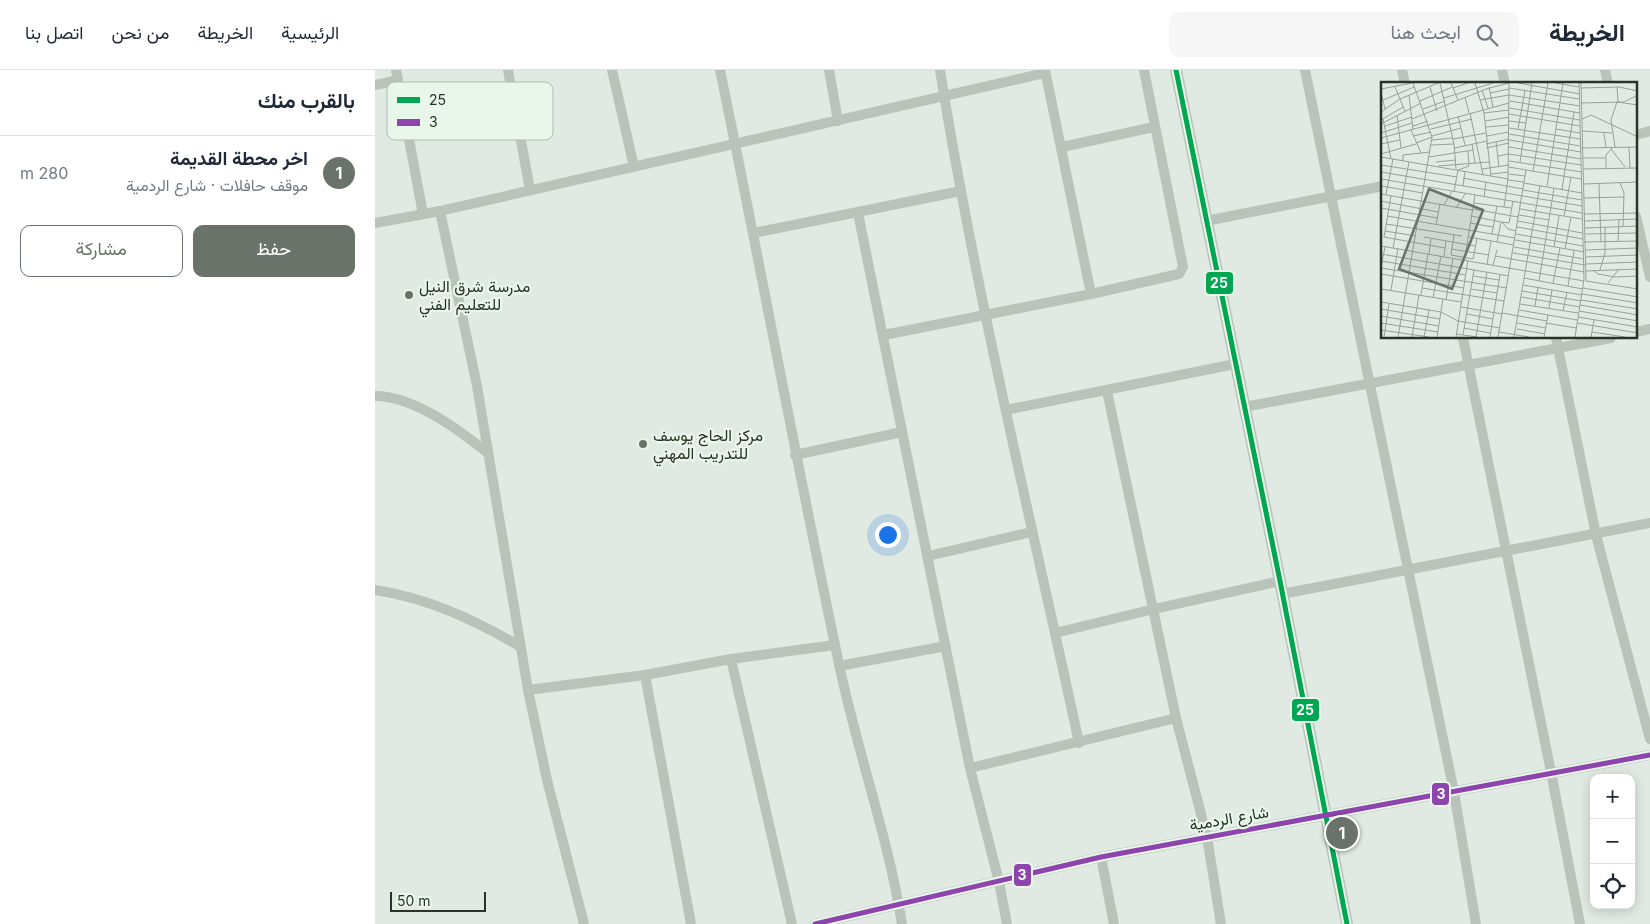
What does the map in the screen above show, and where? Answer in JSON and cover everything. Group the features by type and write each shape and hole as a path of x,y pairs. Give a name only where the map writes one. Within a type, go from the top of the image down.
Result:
{"street":[{"path":"612,70 633,167"},
{"path":"720,70 754,233 795,455 839,666 899,904 902,924"},
{"path":"829,70 838,121"},
{"path":"940,70 961,192 1006,410 1079,743"},
{"path":"884,335 987,316 1179,274 1183,267 1143,70"},
{"path":"1176,70 1347,924"},
{"path":"1305,70 1333,196 1407,569 1454,792 1476,924"},
{"path":"375,223 440,211 944,97 1045,72 1091,294"},
{"path":"375,85 397,75"},
{"path":"1062,147 1154,127"},
{"path":"1637,135 1650,132"},
{"path":"409,140 423,214"},
{"path":"521,140 530,190"},
{"path":"1206,221 1381,186"},
{"path":"754,233 961,192"},
{"path":"440,211 477,386 528,690 547,780 584,924"},
{"path":"858,213 970,768 999,882 1007,924"},
{"path":"1637,220 1650,277"},
{"path":"1637,332 1650,329"},
{"path":"1463,339 1580,924"},
{"path":"1556,339 1596,535 1650,740"},
{"path":"1243,407 1606,339"},
{"path":"1006,410 1235,364"},
{"path":"1107,391 1176,718 1207,837 1221,924"},
{"path":"375,396 409,405 441,418 488,453"},
{"path":"795,455 902,432"},
{"path":"1055,633 1154,609 1407,569 1596,535 1650,523"},
{"path":"928,556 1032,532"},
{"path":"375,590 409,597 462,615 521,647"},
{"path":"528,690 645,676 731,659 835,645"},
{"path":"839,666 946,646"},
{"path":"731,659 792,924"},
{"path":"645,676 691,924"},
{"path":"970,768 1176,718"},
{"name":"شارع الردمية","path":"815,924 1101,857 1325,817 1551,772 1650,755"},
{"path":"1101,857 1114,924"}],"transit line":[{"name":"25","path":"1176,70 1280,581 1347,924"},
{"name":"3","path":"815,924 1101,857 1650,755"}],"place":[{"name":"مدرسة شرق النيل للتعليم الفني","path":"409,295"},
{"name":"مركز الحاج يوسف للتدريب المهني","path":"643,444"},
{"name":"اخر محطة القديمة","path":"1342,833"}]}
